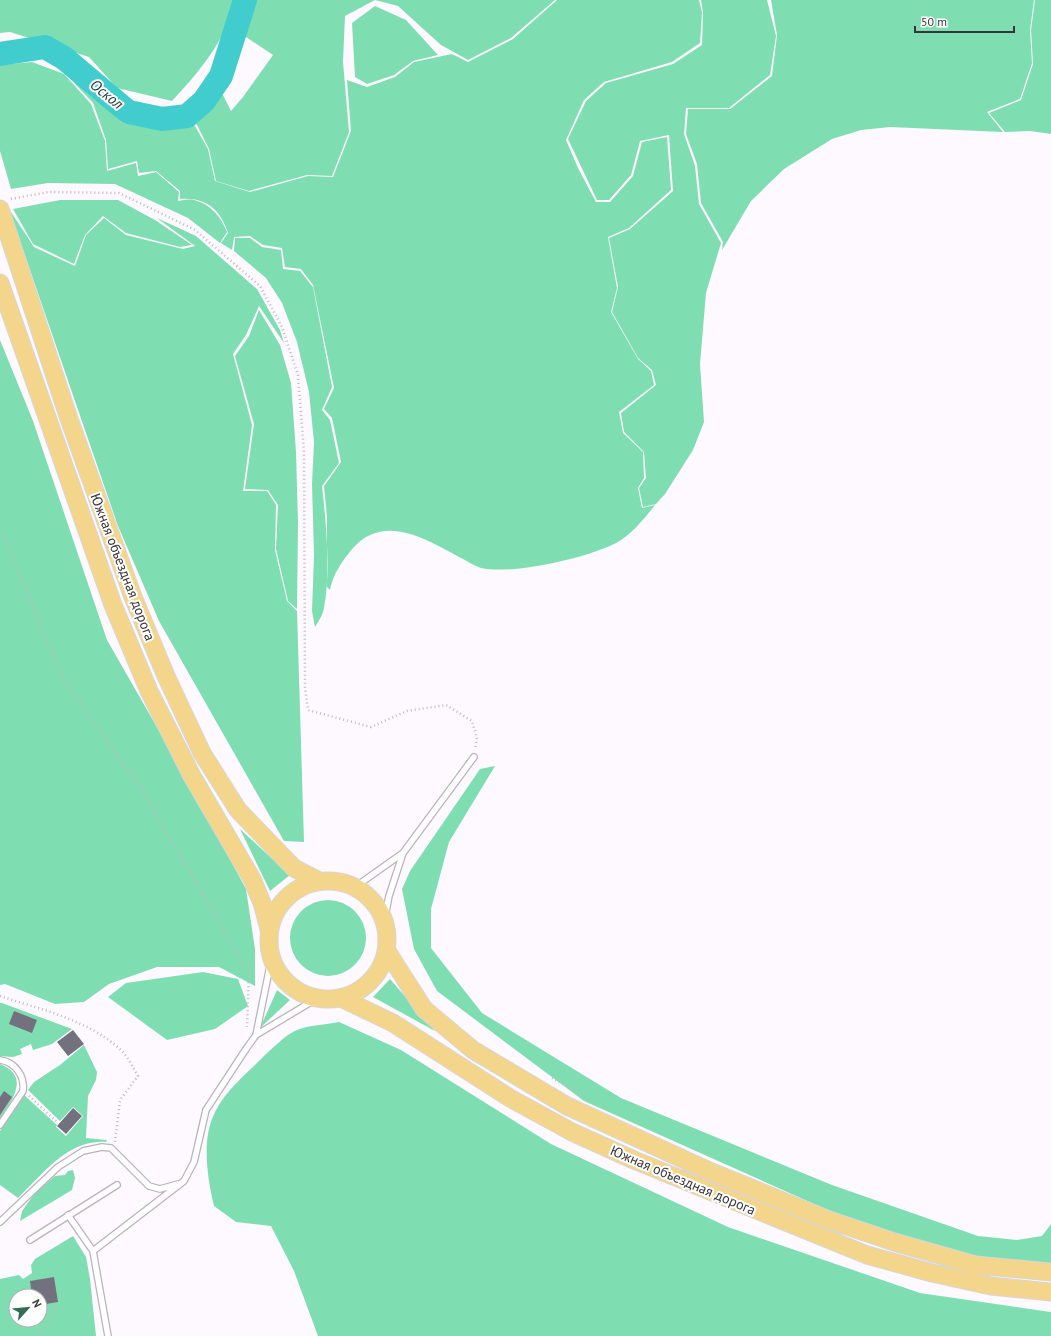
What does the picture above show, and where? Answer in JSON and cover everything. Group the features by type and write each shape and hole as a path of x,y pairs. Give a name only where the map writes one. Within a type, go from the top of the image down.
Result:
{"main road":[{"name":"Южная объездная дорога","path":"4,204 8,234 68,416 133,597 166,676 202,753 238,810 294,868 319,881"},
{"name":"Южная объездная дорога","path":"0,283 113,604 149,691 192,776 252,879 262,903 269,929"},
{"path":"18,336 40,330"},
{"path":"319,881 337,882 355,887 368,896 378,908 384,922 387,936 387,951 381,967 372,981 358,992 343,999 316,999 302,994 289,986 279,975 271,961 269,929 275,912 286,897 301,887 319,881"},
{"name":"Южная объездная дорога","path":"387,951 424,1009 473,1050 567,1106 707,1170 836,1222 894,1242 975,1265 1051,1272"},
{"name":"Южная объездная дорога","path":"343,999 393,1024 510,1098 572,1132 649,1166 867,1255 932,1274 991,1286 1051,1292"}],"lane":[{"path":"384,922 389,896 404,853 474,757"},
{"path":"355,887 404,853"},
{"path":"256,1035 271,961"},
{"path":"93,1251 184,1181 194,1162 206,1110 256,1035 316,999"},
{"path":"0,1060 12,1064 20,1073 23,1080 23,1091 0,1125"},
{"path":"1,1219 58,1166 83,1151 102,1147 115,1150 149,1186 160,1189 184,1181"},
{"path":"30,1240 117,1185"},
{"path":"68,1215 93,1251 108,1336"}],"path":[{"path":"4,204 50,192 119,193 195,230 260,286 282,327 298,375 304,452 305,688 308,710 371,727 407,711 446,705 472,721 477,738 474,757"},
{"path":"0,534 6,541 62,677 140,787 250,973 246,1049"},
{"path":"0,996 87,1026 102,1035 124,1054 138,1076 120,1100 115,1150"},
{"path":"546,1075 595,1102"},
{"path":"23,1091 57,1122"},
{"path":"38,1336 55,1316 54,1305"}],"green space":[{"path":"0,0 235,0 225,29 210,55 192,79 172,101 117,88 89,57 10,32 0,33"},
{"path":"246,0 375,0 345,16 343,62 349,132 332,176 307,175 249,191 216,181 209,149 190,111 201,107 218,85 231,111 273,55 234,29"},
{"path":"375,0 555,0 511,38 468,60 441,45 398,6"},
{"path":"557,0 699,0 702,13 700,43 672,62 604,82 584,100 566,140 578,168 596,202 610,202 633,176 642,142 667,137 671,190 629,228 608,237 617,288 611,312 638,359 651,371 654,385 619,412 623,433 643,452 644,478 638,488 642,508 655,505 642,521 622,540 603,549 550,564 512,569 495,570 481,568 419,537 391,531 378,532 365,538 353,548 338,568 330,590 327,587 327,517 324,486 341,462 332,418 324,409 334,388 313,285 301,269 285,267 282,248 263,245 250,236 234,237 232,250 221,243 228,233 221,217 216,211 211,206 197,200 180,199 180,191 156,171 139,173 137,161 108,169 106,140 93,103 66,74 104,105 124,117 143,123 154,124 174,124 191,119 208,149 215,181 250,192 308,176 333,177 351,131 347,80 367,87 395,77 414,62 452,54 468,62 513,39"},
{"path":"701,0 767,0 776,36 770,75 729,108 686,108 684,134 695,166 699,204 721,243 706,293 700,364 704,422 693,450 665,494 656,504 643,507 639,488 646,478 644,452 624,432 621,413 656,385 652,370 638,358 612,312 618,287 609,238 630,229 673,191 669,135 640,141 631,175 609,200 597,200 568,139 586,101 606,83 673,64 702,45 703,13"},
{"path":"771,0 1034,0 1030,30 1032,63 1020,99 987,112 1003,132 890,127 861,130 832,139 784,169 751,201 722,250 723,242 701,203 697,164 686,134 688,109 730,109 772,76 777,35"},
{"path":"1035,0 1051,0 1051,134 1030,131 1005,132 989,113 1021,100 1033,64 1031,30"},
{"path":"375,6 406,20 438,55 413,61 394,75 367,84 355,77 352,23"},
{"path":"32,62 64,74 91,104 105,141 107,171 136,163 138,176 156,172 179,192 178,201 194,200 200,202 215,212 222,221 227,232 220,243 188,218 115,184 48,183 11,189 0,151 0,65"},
{"path":"60,200 118,200 155,220 192,245 180,247 126,233 103,216 85,235 74,264 33,244 13,209"},
{"path":"9,209 34,247 75,266 86,235 104,218 126,235 183,249 195,246 157,218 196,236 257,289 280,330 284,343 259,306 246,335 233,354 252,425 243,491 267,491 276,505 275,550 287,601 297,611 304,842 284,841 159,621 118,526"},
{"path":"235,238 250,238 262,247 281,250 283,269 300,271 313,287 332,387 322,410 330,420 339,463 322,486 326,531 327,579 323,611 315,627 312,611 314,555 312,484 314,442 309,392 297,342 282,303 266,278 234,251"},
{"path":"259,310 280,345 291,383 296,452 298,522 297,609 288,601 276,549 278,505 268,490 245,489 254,424 235,356 249,336"},
{"path":"0,340 33,421 107,640 181,769 246,889 255,949 255,986 219,967 157,967 109,984 84,1002 55,1004 5,984 0,985"},
{"path":"495,766 449,842 431,909 431,948 482,1013 621,1098 832,1185 978,1236 1017,1240 1042,1236 1051,1224 1051,1266 1006,1264 861,1225 584,1101 437,991 414,949 402,889 410,871 480,769"},
{"path":"240,829 290,875 270,891"},
{"path":"321,900 335,900 349,906 360,917 366,931 366,945 363,953 355,965 349,970 335,976 321,976 307,970 296,959 290,945 290,931 296,917 307,906"},
{"path":"203,972 238,979 248,1006 215,1029 167,1040 108,997 126,983"},
{"path":"390,979 435,1031 373,997"},
{"path":"277,990 290,1000 260,1028"},
{"path":"0,1003 72,1029 52,1044 33,1050 31,1044 20,1049 22,1054 13,1057 0,1056"},
{"path":"339,1022 401,1050 551,1144 728,1227 920,1293 1051,1312 1051,1336 318,1336 294,1271 271,1226 236,1222 214,1206 208,1174 207,1140 212,1119 225,1096 237,1082 276,1045 292,1032 302,1028"},
{"path":"84,1045 97,1072 96,1080 88,1096 86,1138 107,1140 106,1142 80,1146 68,1152 47,1169 18,1198 0,1185 0,1131 24,1095 57,1125 56,1127 66,1136 83,1116 73,1107 60,1121 28,1090 34,1082 60,1065"},
{"path":"0,1064 9,1069 15,1075 17,1082 13,1097 0,1118"},
{"path":"73,1170 75,1178 72,1190 20,1221 22,1211 35,1193 55,1176 65,1175 68,1171"},
{"path":"73,1236 86,1257 90,1279 96,1336 0,1336 0,1279 19,1275 23,1279 32,1273 31,1265 35,1259"}],"building":[{"path":"14,1011 37,1020 32,1033 9,1024"},
{"path":"73,1030 84,1044 68,1056 57,1042"},
{"path":"4,1091 12,1097 0,1115 0,1097"},
{"path":"73,1108 82,1116 66,1134 57,1126"},
{"path":"54,1277 58,1302 48,1304 48,1288 31,1288 30,1281"}],"waterway":[{"name":"Оскол","path":"0,54 45,47 64,58 129,112 162,119 187,116 204,101 221,76 245,0"}]}
